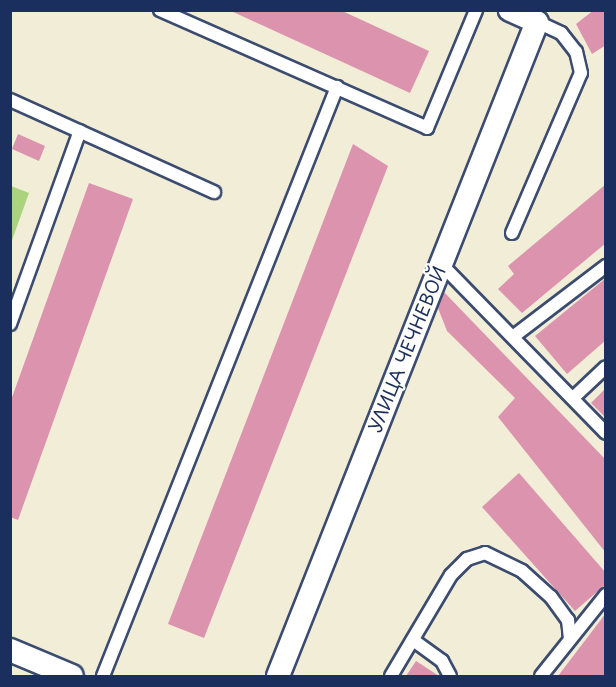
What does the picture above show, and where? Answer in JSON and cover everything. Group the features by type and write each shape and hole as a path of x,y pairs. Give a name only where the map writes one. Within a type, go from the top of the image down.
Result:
{"street":[{"path":"512,11 537,22"},
{"name":"УЛИЦА ЧЕЧНЕВОЙ","path":"278,676 537,22"},
{"path":"10,650 72,676"}],"lane":[{"path":"160,10 427,128 476,10"},
{"path":"512,233 581,73 576,52 561,33 537,22"},
{"path":"104,676 338,87"},
{"path":"10,100 214,192"},
{"path":"10,324 80,131"},
{"path":"441,264 514,336 606,433"},
{"path":"514,336 606,266"},
{"path":"573,398 606,367"},
{"path":"391,676 451,575 467,559 485,554 522,572 551,597 568,620 570,638"},
{"path":"541,676 606,595"},
{"path":"413,640 442,661 450,676"}],"green space":[{"path":"11,186 29,193 11,243"}],"building":[{"path":"229,10 340,10 429,51 410,93"},
{"path":"594,10 606,10 606,45 592,54 576,24"},
{"path":"18,134 45,146 39,161 12,149"},
{"path":"353,144 388,166 204,638 168,624"},
{"path":"89,183 133,199 18,520 10,517 10,403"},
{"path":"606,184 606,243 522,313 498,289 514,274 508,266"},
{"path":"606,278 606,340 567,374 535,336"},
{"path":"442,290 606,460 606,553 498,417 515,398 447,331 436,303"},
{"path":"606,388 606,418 591,403"},
{"path":"519,473 606,573 606,584 575,611 482,507"},
{"path":"606,613 606,676 558,676"},
{"path":"416,661 439,676 406,676"}]}
